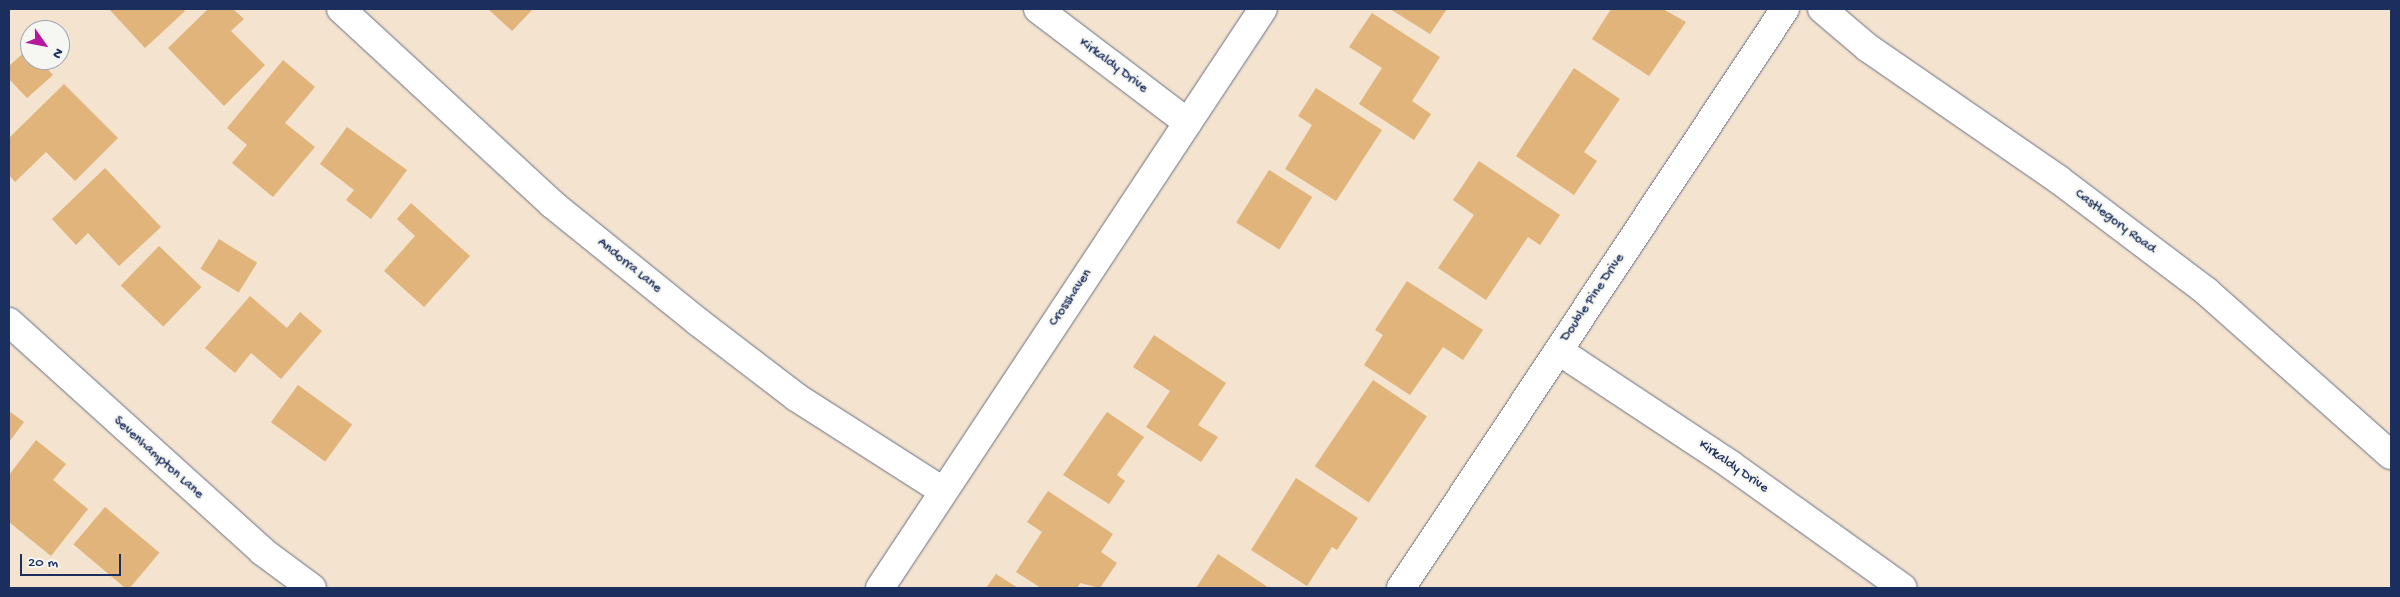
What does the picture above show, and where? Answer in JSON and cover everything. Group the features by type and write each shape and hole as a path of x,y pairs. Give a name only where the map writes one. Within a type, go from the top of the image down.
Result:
{"street":[{"name":"Andorra Lane","path":"340,9 552,204 698,322 796,397 943,491"},
{"name":"Kirkaldy Drive","path":"1038,9 1188,123"},
{"name":"Crosshaven","path":"880,588 1263,9"},
{"name":"Double Pine Drive","path":"1401,588 1785,9"},
{"name":"Castlegory Road","path":"1822,9 1868,48 2058,179 2206,291 2391,455"},
{"name":"Sevenhampton Lane","path":"9,322 262,551 312,588"},
{"name":"Kirkaldy Drive","path":"1558,351 1731,465 1903,588"}],"building":[{"path":"109,9 183,9 185,11 145,48"},
{"path":"208,9 233,9 244,19 231,31 265,65 224,106 168,48"},
{"path":"488,9 533,9 512,31"},
{"path":"1390,9 1447,9 1430,34"},
{"path":"1611,9 1663,9 1686,22 1649,76 1592,39"},
{"path":"1372,13 1440,57 1412,101 1431,114 1414,140 1359,104 1382,68 1349,47"},
{"path":"20,56 20,70 48,70 53,75 27,98 9,79 9,66"},
{"path":"283,60 315,87 285,123 315,147 273,197 232,163 247,145 227,128"},
{"path":"1574,68 1620,99 1584,152 1597,161 1574,195 1516,156"},
{"path":"64,84 118,138 75,181 46,152 15,182 9,175 9,138"},
{"path":"1316,88 1382,130 1336,201 1285,169 1312,125 1298,116"},
{"path":"347,127 407,170 371,219 346,200 354,190 320,164"},
{"path":"1479,161 1560,215 1540,245 1528,237 1486,300 1438,268 1474,215 1453,200"},
{"path":"105,168 161,227 119,266 88,233 76,245 52,219"},
{"path":"1269,170 1312,197 1279,250 1236,223"},
{"path":"411,203 470,256 424,307 384,271 415,236 397,219"},
{"path":"219,239 257,263 239,293 200,269"},
{"path":"159,246 201,287 163,327 121,286"},
{"path":"1407,281 1483,330 1463,360 1443,347 1410,395 1364,365 1383,335 1375,330"},
{"path":"250,296 287,328 300,312 322,331 281,379 251,353 235,373 205,348"},
{"path":"1154,335 1226,383 1198,425 1218,437 1201,462 1146,427 1170,391 1133,367"},
{"path":"1373,380 1427,416 1369,503 1315,466"},
{"path":"298,385 352,424 325,462 271,422"},
{"path":"9,411 24,422 9,442"},
{"path":"1107,412 1144,437 1117,475 1125,481 1109,504 1063,475"},
{"path":"36,440 66,464 53,480 88,509 51,556 9,522 9,475"},
{"path":"1296,478 1358,518 1337,550 1332,547 1307,586 1251,550"},
{"path":"1048,491 1113,534 1101,552 1117,563 1100,588 1080,583 1077,588 1041,588 1016,572 1042,532 1027,522"},
{"path":"105,507 159,553 130,588 125,588 74,545"},
{"path":"1218,554 1269,588 1196,588"},
{"path":"996,574 1018,588 986,588"}]}
